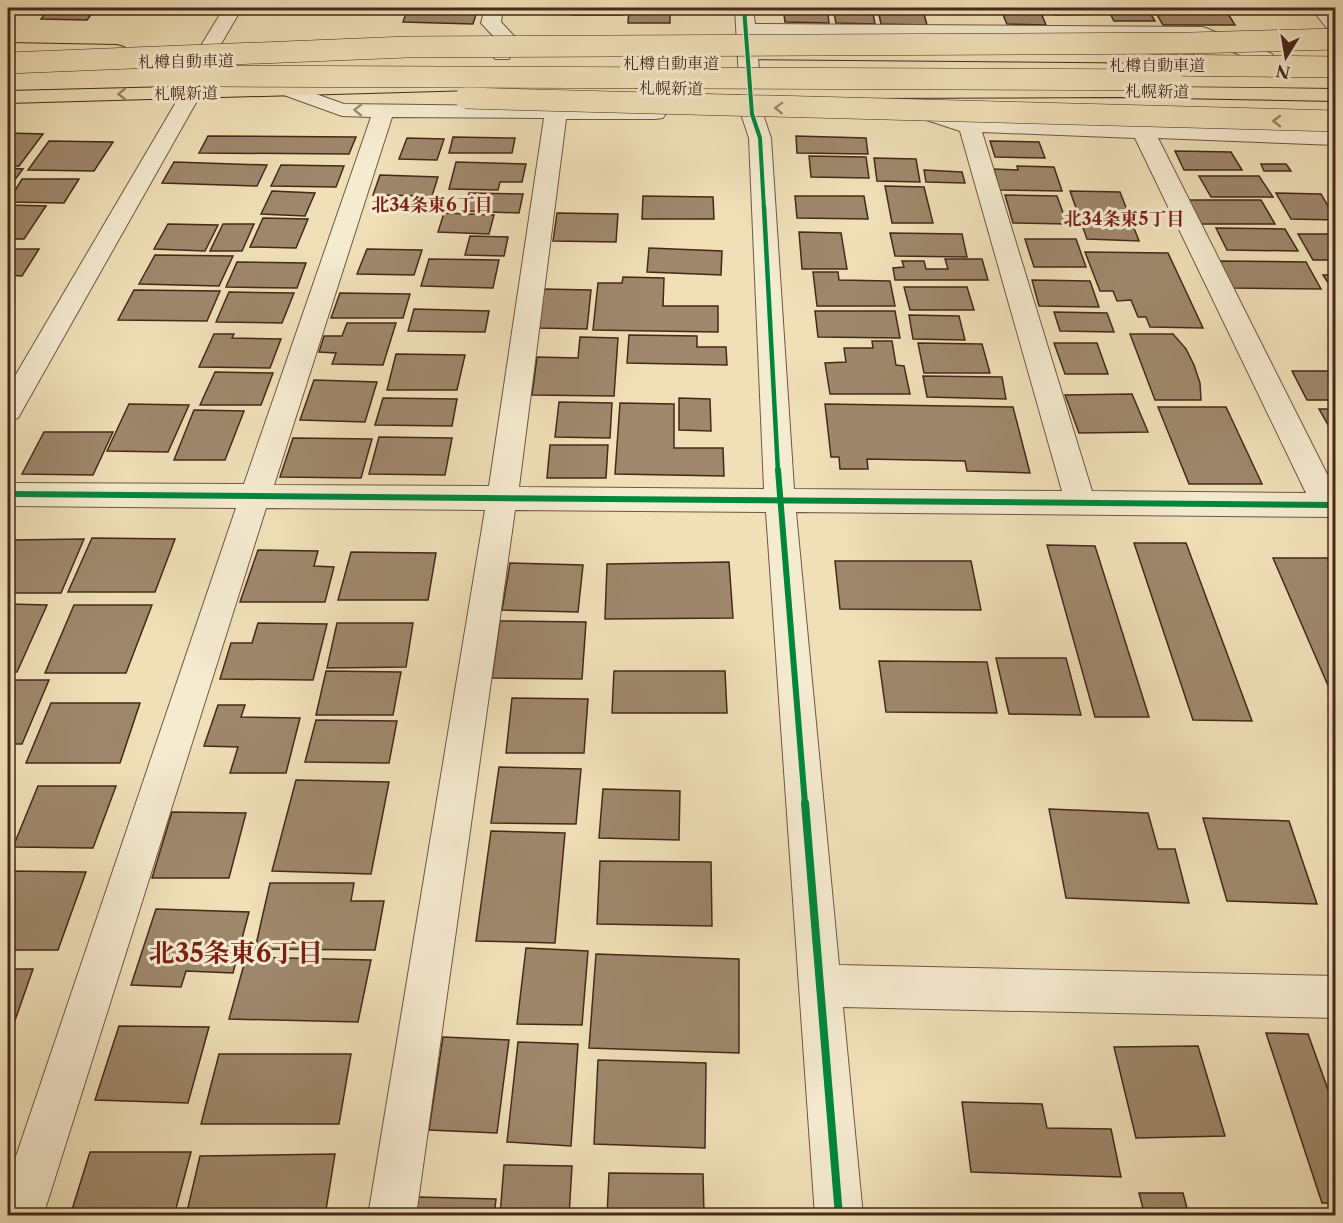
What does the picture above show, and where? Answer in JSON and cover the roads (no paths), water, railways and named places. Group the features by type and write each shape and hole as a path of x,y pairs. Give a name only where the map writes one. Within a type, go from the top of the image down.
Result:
{"highway":[{"name":"札幌新道","path":"8,49 502,55 746,31 1335,60"},
{"path":"8,63 407,47 1190,43 1335,39"},
{"name":"札樽自動車道","path":"8,63 223,60 1335,67"},
{"path":"153,75 462,98 1335,121"},
{"name":"札樽自動車道","path":"8,76 907,77 1335,82"},
{"name":"札幌新道","path":"8,97 519,85 751,102 861,92 1117,91 1335,95"}],"street":[{"path":"207,52 233,8"},
{"path":"494,8 490,23 505,37 502,55"},
{"path":"1320,8 1335,27"},
{"path":"838,1215 780,500 760,138 751,102 746,31 949,24 1203,33 1265,58"},
{"path":"288,90 342,110 556,112 751,102"},
{"path":"8,411 192,92"},
{"path":"861,92 969,126 1335,138"},
{"path":"19,1215 384,110"},
{"path":"392,1215 502,498 556,112"},
{"path":"969,126 1080,502"},
{"path":"8,494 1331,505 1144,133"},
{"path":"821,986 1335,997"}],"district":[{"name":"北34条東6丁目","path":"432,205"},
{"name":"北34条東5丁目","path":"1124,219"},
{"name":"北35条東6丁目","path":"236,953"}]}
